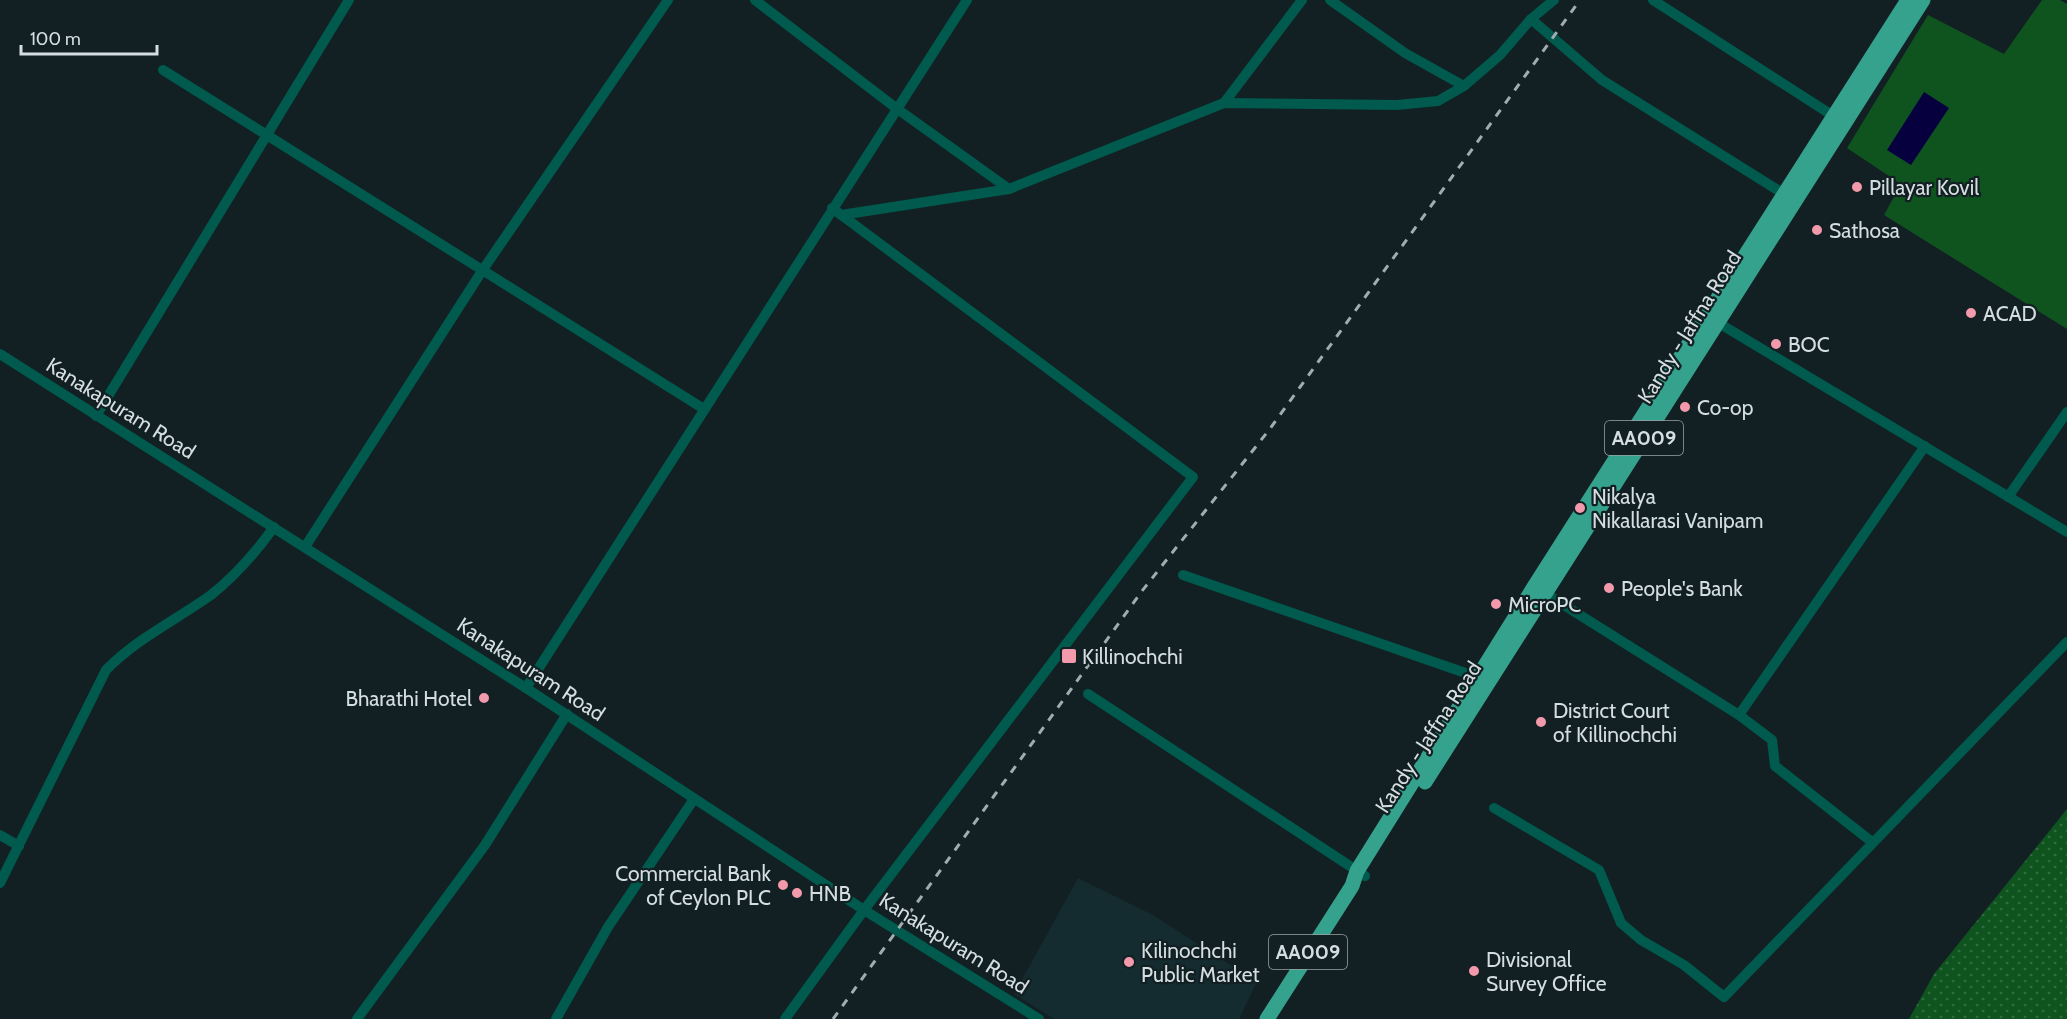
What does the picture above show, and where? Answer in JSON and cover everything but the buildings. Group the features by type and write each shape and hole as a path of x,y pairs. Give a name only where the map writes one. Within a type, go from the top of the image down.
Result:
{"highway":[{"name":"Kandy - Jaffna Road","path":"1267,1019 1839,119 1908,0"},
{"name":"Kandy - Jaffna Road","path":"1711,319 1784,195 1923,0"},
{"name":"Kandy - Jaffna Road","path":"1361,873 1477,677 1539,590"}],"street":[{"path":"96,416 349,0"},
{"path":"305,547 482,271 668,0"},
{"path":"755,0 896,108 1009,189"},
{"path":"526,688 704,410 836,212 896,108 967,0"},
{"path":"1224,103 1302,0"},
{"path":"1330,0 1405,53 1464,86"},
{"path":"836,212 1009,189 1224,103 1397,105 1438,101 1464,86 1500,55 1531,19 1554,0"},
{"path":"1653,0 1839,119"},
{"path":"1531,19 1602,80 1784,195"},
{"path":"163,69 704,410"},
{"path":"785,1019 864,910 1193,477 836,212"},
{"path":"1711,319 2067,532"},
{"name":"Kanakapuram Road","path":"0,354 567,714 864,910 1039,1019"},
{"path":"2008,497 2067,412"},
{"path":"1739,715 1925,446"},
{"path":"0,884 106,670 123,653 212,594 254,555 274,527"},
{"path":"1183,575 1477,677"},
{"path":"1539,590 1739,715 1772,740 1776,766 1872,842"},
{"path":"1494,808 1599,870 1621,923 1641,940 1684,965 1724,997 2067,642"},
{"path":"1088,694 1361,873"},
{"path":"357,1019 485,845 567,714"},
{"path":"556,1019 608,927 694,799"},
{"path":"0,835 20,846"}],"shaded area":[{"path":"1924,92 1949,108 1911,165 1887,150"},
{"name":"Kilinochchi Public Market","path":"1078,878 1153,915 1257,982 1239,1019 1054,1019 1014,994"}],"green space":[{"path":"2042,0 2060,0 2067,4 2067,329 1884,215 1901,184 1847,148 1928,15 2004,54"},
{"path":"2067,809 2067,1019 1909,1019 1934,974"}],"railway":[{"path":"833,1019 1142,591 1269,430 1580,0"}],"place":[{"name":"Pillayar Kovil","path":"1857,187"},
{"name":"Sathosa","path":"1817,230"},
{"name":"ACAD","path":"1971,313"},
{"name":"BOC","path":"1776,344"},
{"name":"Co-op","path":"1685,407"},
{"name":"Nikalya Nikallarasi Vanipam","path":"1580,508"},
{"name":"People's Bank","path":"1609,588"},
{"name":"MicroPC","path":"1496,604"},
{"name":"Killinochchi","path":"1069,656"},
{"name":"Bharathi Hotel","path":"484,698"},
{"name":"District Court of Killinochchi","path":"1541,722"},
{"name":"Commercial Bank of Ceylon PLC","path":"783,885"},
{"name":"HNB","path":"797,893"},
{"name":"Kilinochchi Public Market","path":"1129,962"},
{"name":"Divisional Survey Office","path":"1474,971"}]}
